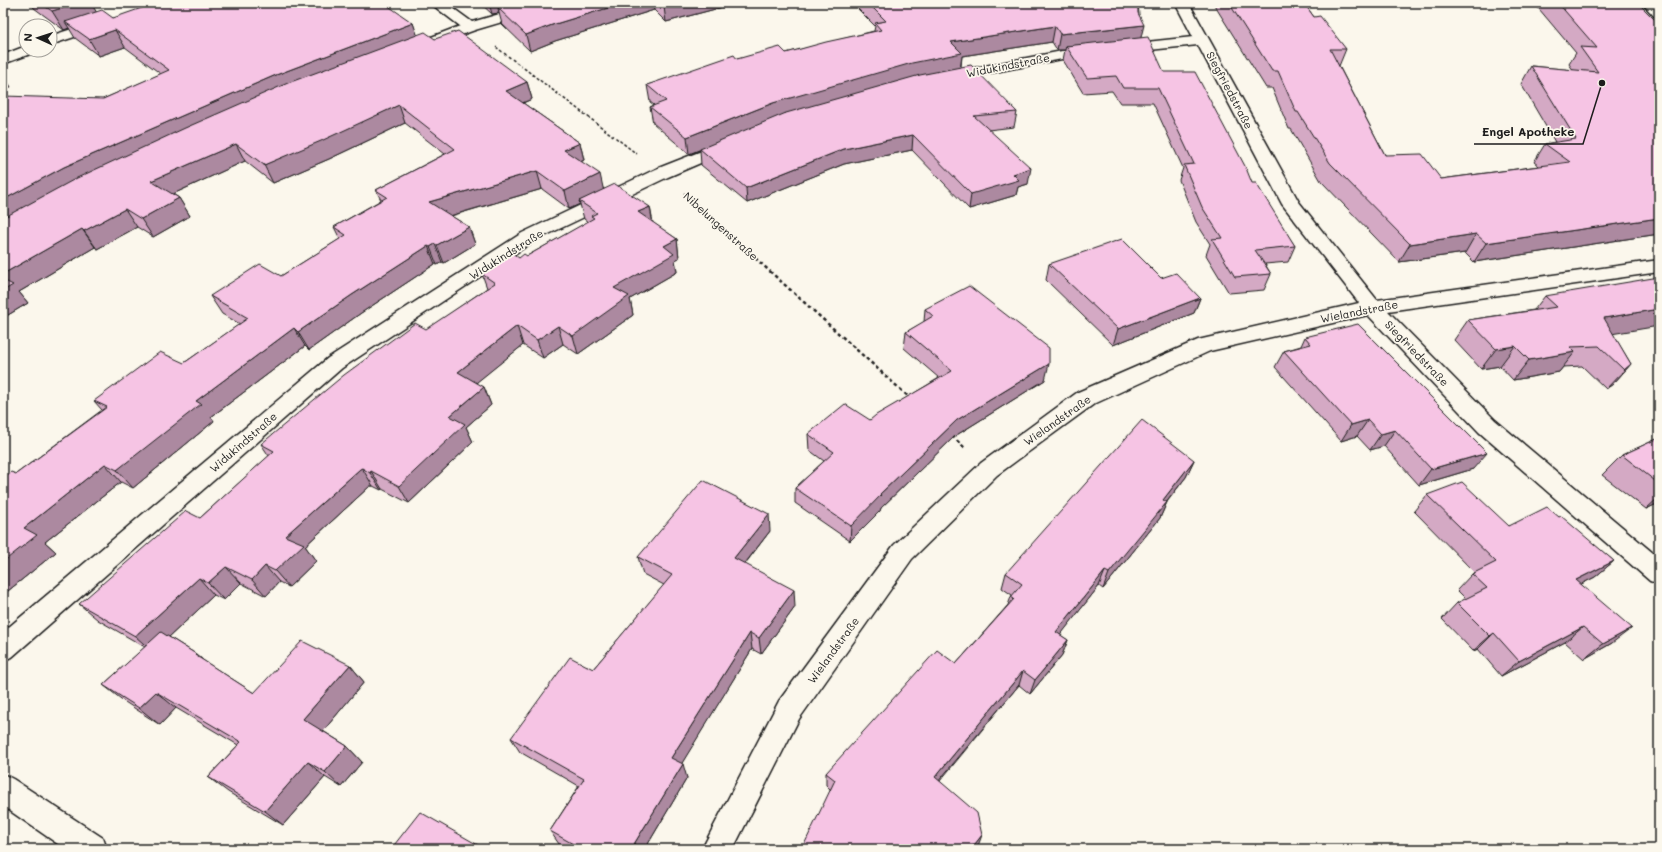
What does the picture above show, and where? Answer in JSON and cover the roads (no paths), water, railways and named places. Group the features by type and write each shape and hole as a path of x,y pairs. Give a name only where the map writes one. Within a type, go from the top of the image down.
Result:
{"street":[{"path":"437,3 470,27"},
{"path":"420,46 470,27 552,3"},
{"name":"Siegfriedstraße","path":"1182,3 1291,204 1372,307 1487,426 1659,573"},
{"path":"1649,3 1659,13"},
{"path":"58,38 113,20"},
{"name":"Widukindstraße","path":"932,80 1062,55 1203,40"},
{"path":"3,60 18,54"},
{"name":"Widukindstraße","path":"3,648 336,363 528,237 662,173 743,140"},
{"name":"Wielandstraße","path":"717,849 794,704 903,552 989,469 1086,398 1205,346 1372,307 1659,266"},
{"path":"3,788 92,849"}],"place":[{"name":"Engel Apotheke","path":"1602,83"}]}
